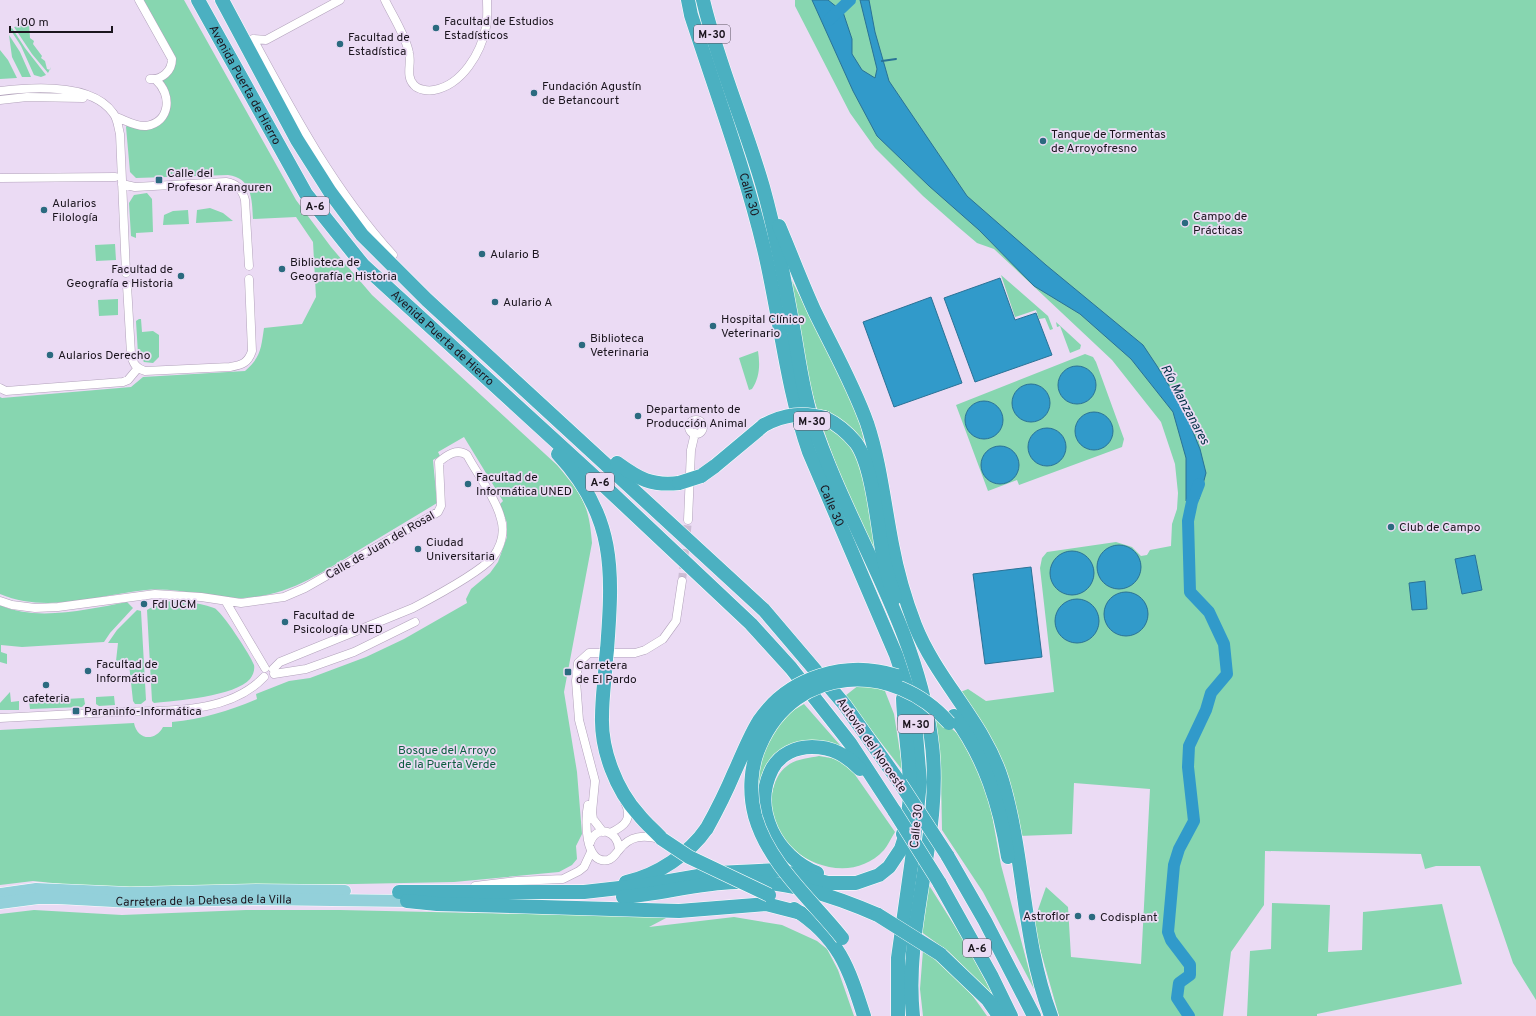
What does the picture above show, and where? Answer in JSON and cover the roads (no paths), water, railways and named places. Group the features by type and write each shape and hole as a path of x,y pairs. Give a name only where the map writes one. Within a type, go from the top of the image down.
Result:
{"highway":[{"name":"Avenida Puerta de Hierro","path":"198,0 282,152 320,212 362,265 717,591"},
{"name":"Avenida Puerta de Hierro","path":"222,0 297,140 330,192 362,235 427,300 730,577"},
{"path":"222,0 232,8 259,40"},
{"path":"682,0 691,15"},
{"name":"Calle 30","path":"688,0 691,15 759,226 771,276 784,352 798,418 809,452 896,654 912,703 920,782 917,821 898,958 898,1016"},
{"name":"Calle 30","path":"707,1 722,68 763,186 784,277 811,417 835,482 907,641 925,701 932,738 934,778 932,817 912,958 913,1016"},
{"path":"763,186 814,310 839,357 867,424 875,451 899,576 915,625 934,661 985,740 1001,778 1015,835 1029,930 1049,1016"},
{"path":"393,255 418,279 427,300"},
{"path":"482,375 500,399 564,461 581,482 597,510 605,535 610,565 611,599 602,717 603,736 609,760 618,784 638,814 662,839 689,857 769,895 801,913 821,930 838,950 852,976 864,1016"},
{"path":"556,418 641,479 664,485 679,483 701,476 764,425 776,419 798,414 810,414 825,418 838,425 857,444 864,461 877,520 882,552 907,641"},
{"path":"403,896 584,892 646,885 703,875 764,870 791,872 828,883 848,884 868,879 889,867 899,853 908,832 912,803 912,774 907,720 902,698 891,665 810,466 809,452"},
{"name":"Autovía del Noroeste","path":"730,577 764,610 844,704 900,783 947,855 988,927 1034,1016"},
{"name":"Autovía del Noroeste","path":"717,591 752,624 791,668 850,743 939,882 992,977 1011,1016"},
{"path":"403,896 436,887 579,887 629,882 664,867 689,849 707,828 759,721 774,703 792,688 830,672 854,669 889,673 901,677 933,695 952,720 971,754 984,783 1011,871 1034,975 1049,1016"},
{"path":"872,1016 859,971 842,938 783,868 768,846 759,827 752,799 752,784 756,753 763,738 780,714 800,696 834,681 854,679 875,680 903,689 952,720"},
{"path":"878,786 854,762 838,752 819,747 798,749 781,756 775,764 763,793 764,808 768,821 782,848 803,866 815,873 836,878 855,877 872,871 886,862 899,844 904,829 908,802 908,772 902,698"},
{"path":"403,896 592,901 648,895 703,885 736,882 772,883 819,892 878,915 940,954 988,1000 1000,1016"},
{"path":"403,896 437,904 639,911 679,911 766,904 801,913"},
{"path":"973,985 993,1016"}],"main road":[{"name":"Carretera de la Dehesa de la Villa","path":"0,894 36,889 130,893 256,890 403,896"},
{"name":"Carretera de la Dehesa de la Villa","path":"0,903 38,898 132,902 403,896"}],"street":[{"path":"0,91 39,88 66,91 92,97 102,102 116,117 140,126 146,126 158,121 167,104 166,91 153,80 168,72 172,58 139,0"},
{"path":"259,40 340,0"},
{"path":"385,0 409,52 409,77 418,88 430,90 439,89 449,84 466,70 472,61 478,51 487,26 487,0"},
{"path":"259,40 262,56 306,135 339,187 369,229 393,255"},
{"path":"259,40 262,56"},
{"path":"0,100 27,97 66,97 87,98 102,102"},
{"path":"116,117 120,134 126,273"},
{"path":"0,178 114,177"},
{"path":"122,184 135,187 226,182 235,184 241,190 245,200 249,266"},
{"path":"127,285 131,354 134,365 145,370 230,367 244,364 249,359 252,351 250,279"},
{"path":"0,388 6,391 123,382 128,380 138,368"},
{"path":"688,520 692,450 696,433"},
{"name":"Calle de Juan del Rosal","path":"226,602 241,604 261,602 284,597 294,593 438,512 440,506 439,462 455,451 462,451 467,455 499,513 503,533 501,541 492,558 413,608 280,662 271,670"},
{"path":"619,849 616,837 607,832 593,819 592,812 595,790 593,770 579,720 576,681 578,663 588,653 635,653 645,650 663,639 671,630 676,621 682,581"},
{"path":"0,601 12,605 35,608 58,607 139,595 171,594 201,597 226,602 271,670"},
{"path":"0,718 189,709 222,701 244,693 253,688 264,677 262,673 271,670 306,669 354,652 416,622"},
{"path":"471,887 517,880 563,879 580,872 591,852 586,817 591,795 593,770"},
{"path":"590,843 593,836 622,828 628,817 627,806 618,784"},
{"path":"591,852 596,858 609,860 615,856 619,849 627,841 636,836 646,835 662,839"}],"water":[{"path":"812,0 828,0 843,12 852,39 852,54 862,70 875,78 877,69 860,0 869,0 875,32 889,81 967,196 1046,265 1143,345 1184,410 1200,449 1206,473 1199,499 1186,501 1186,458 1173,412 1131,359 1080,314 1034,286 979,230 929,186 877,136 853,91"},
{"path":"1000,278 1015,320 1036,313 1052,355 975,382 944,298"},
{"path":"931,297 962,383 894,407 863,322"},
{"path":"1073,366 1081,366 1091,371 1095,378 1095,392 1091,399 1081,404 1073,404 1063,399 1061,396 1058,389 1058,381 1063,371 1066,369"},
{"path":"1027,384 1035,384 1045,389 1049,396 1049,410 1045,417 1035,422 1027,422 1017,417 1015,414 1012,407 1012,399 1017,389 1020,387"},
{"path":"980,401 988,401 998,406 1002,413 1002,427 998,434 988,439 980,439 970,434 968,431 965,424 965,416 970,406 973,404"},
{"path":"1090,412 1098,412 1108,417 1112,424 1112,438 1108,445 1098,450 1090,450 1080,445 1078,442 1075,435 1075,427 1080,417 1083,415"},
{"path":"1043,428 1051,428 1061,433 1065,440 1065,454 1061,461 1051,466 1043,466 1033,461 1031,458 1028,451 1028,443 1033,433 1036,431"},
{"path":"996,446 1004,446 1014,451 1018,458 1018,472 1014,479 1004,484 996,484 986,479 984,476 981,469 981,461 986,451 989,449"},
{"path":"1119,545 1131,549 1137,555 1141,567 1137,579 1131,585 1119,589 1107,585 1101,579 1097,567 1101,555 1107,549"},
{"path":"1072,551 1084,555 1090,561 1094,573 1090,585 1084,591 1072,595 1060,591 1054,585 1050,573 1054,561 1060,555"},
{"path":"1475,555 1482,590 1462,594 1455,559"},
{"path":"1031,567 1042,657 985,664 973,574"},
{"path":"1425,581 1427,609 1412,610 1409,583"},
{"path":"1126,592 1138,596 1144,602 1148,614 1144,626 1138,632 1126,636 1114,632 1108,626 1104,614 1108,602 1114,596"},
{"path":"1077,599 1089,603 1095,609 1099,621 1095,633 1089,639 1077,643 1065,639 1059,633 1055,621 1059,609 1065,603"}],"waterway":[{"name":"Río Manzanares","path":"829,20 850,0"},
{"path":"882,61 896,59"},
{"name":"Río Manzanares","path":"1189,1016 1177,998 1179,983 1190,975 1190,965 1171,940 1168,932 1174,865 1179,849 1194,821 1188,767 1189,746 1206,710 1211,693 1227,674 1224,644 1209,612 1190,592 1188,521 1192,502 1199,484"}],"tunnel":[{"path":"682,581 688,520"}],"place":[{"name":"Facultad de Estudios Estadísticos","path":"436,28"},
{"name":"Facultad de Estadística","path":"340,44"},
{"name":"Fundación Agustín de Betancourt","path":"534,93"},
{"name":"Tanque de Tormentas de Arroyofresno","path":"1043,141"},
{"name":"Calle del Profesor Aranguren","path":"159,180"},
{"name":"Aularios Filología","path":"44,210"},
{"name":"Campo de Prácticas","path":"1185,223"},
{"name":"Aulario B","path":"482,254"},
{"name":"Biblioteca de Geografía e Historia","path":"282,269"},
{"name":"Facultad de Geografía e Historia","path":"181,276"},
{"name":"Aulario A","path":"495,302"},
{"name":"Hospital Clínico Veterinario","path":"713,326"},
{"name":"Biblioteca Veterinaria","path":"582,345"},
{"name":"Aularios Derecho","path":"50,355"},
{"name":"Departamento de Producción Animal","path":"638,416"},
{"name":"Facultad de Informática UNED","path":"468,484"},
{"name":"Club de Campo","path":"1391,527"},
{"name":"Ciudad Universitaria","path":"418,549"},
{"name":"FdI UCM","path":"144,604"},
{"name":"Facultad de Psicología UNED","path":"285,622"},
{"name":"Facultad de Informática","path":"88,671"},
{"name":"Carretera de El Pardo","path":"568,672"},
{"name":"cafeteria","path":"46,685"},
{"name":"Paraninfo-Informática","path":"76,711"},
{"name":"Astroflor","path":"1078,916"},
{"name":"Codisplant","path":"1092,917"}],"park label":[{"name":"Bosque del Arroyo de la Puerta Verde","path":"447,757"}]}
